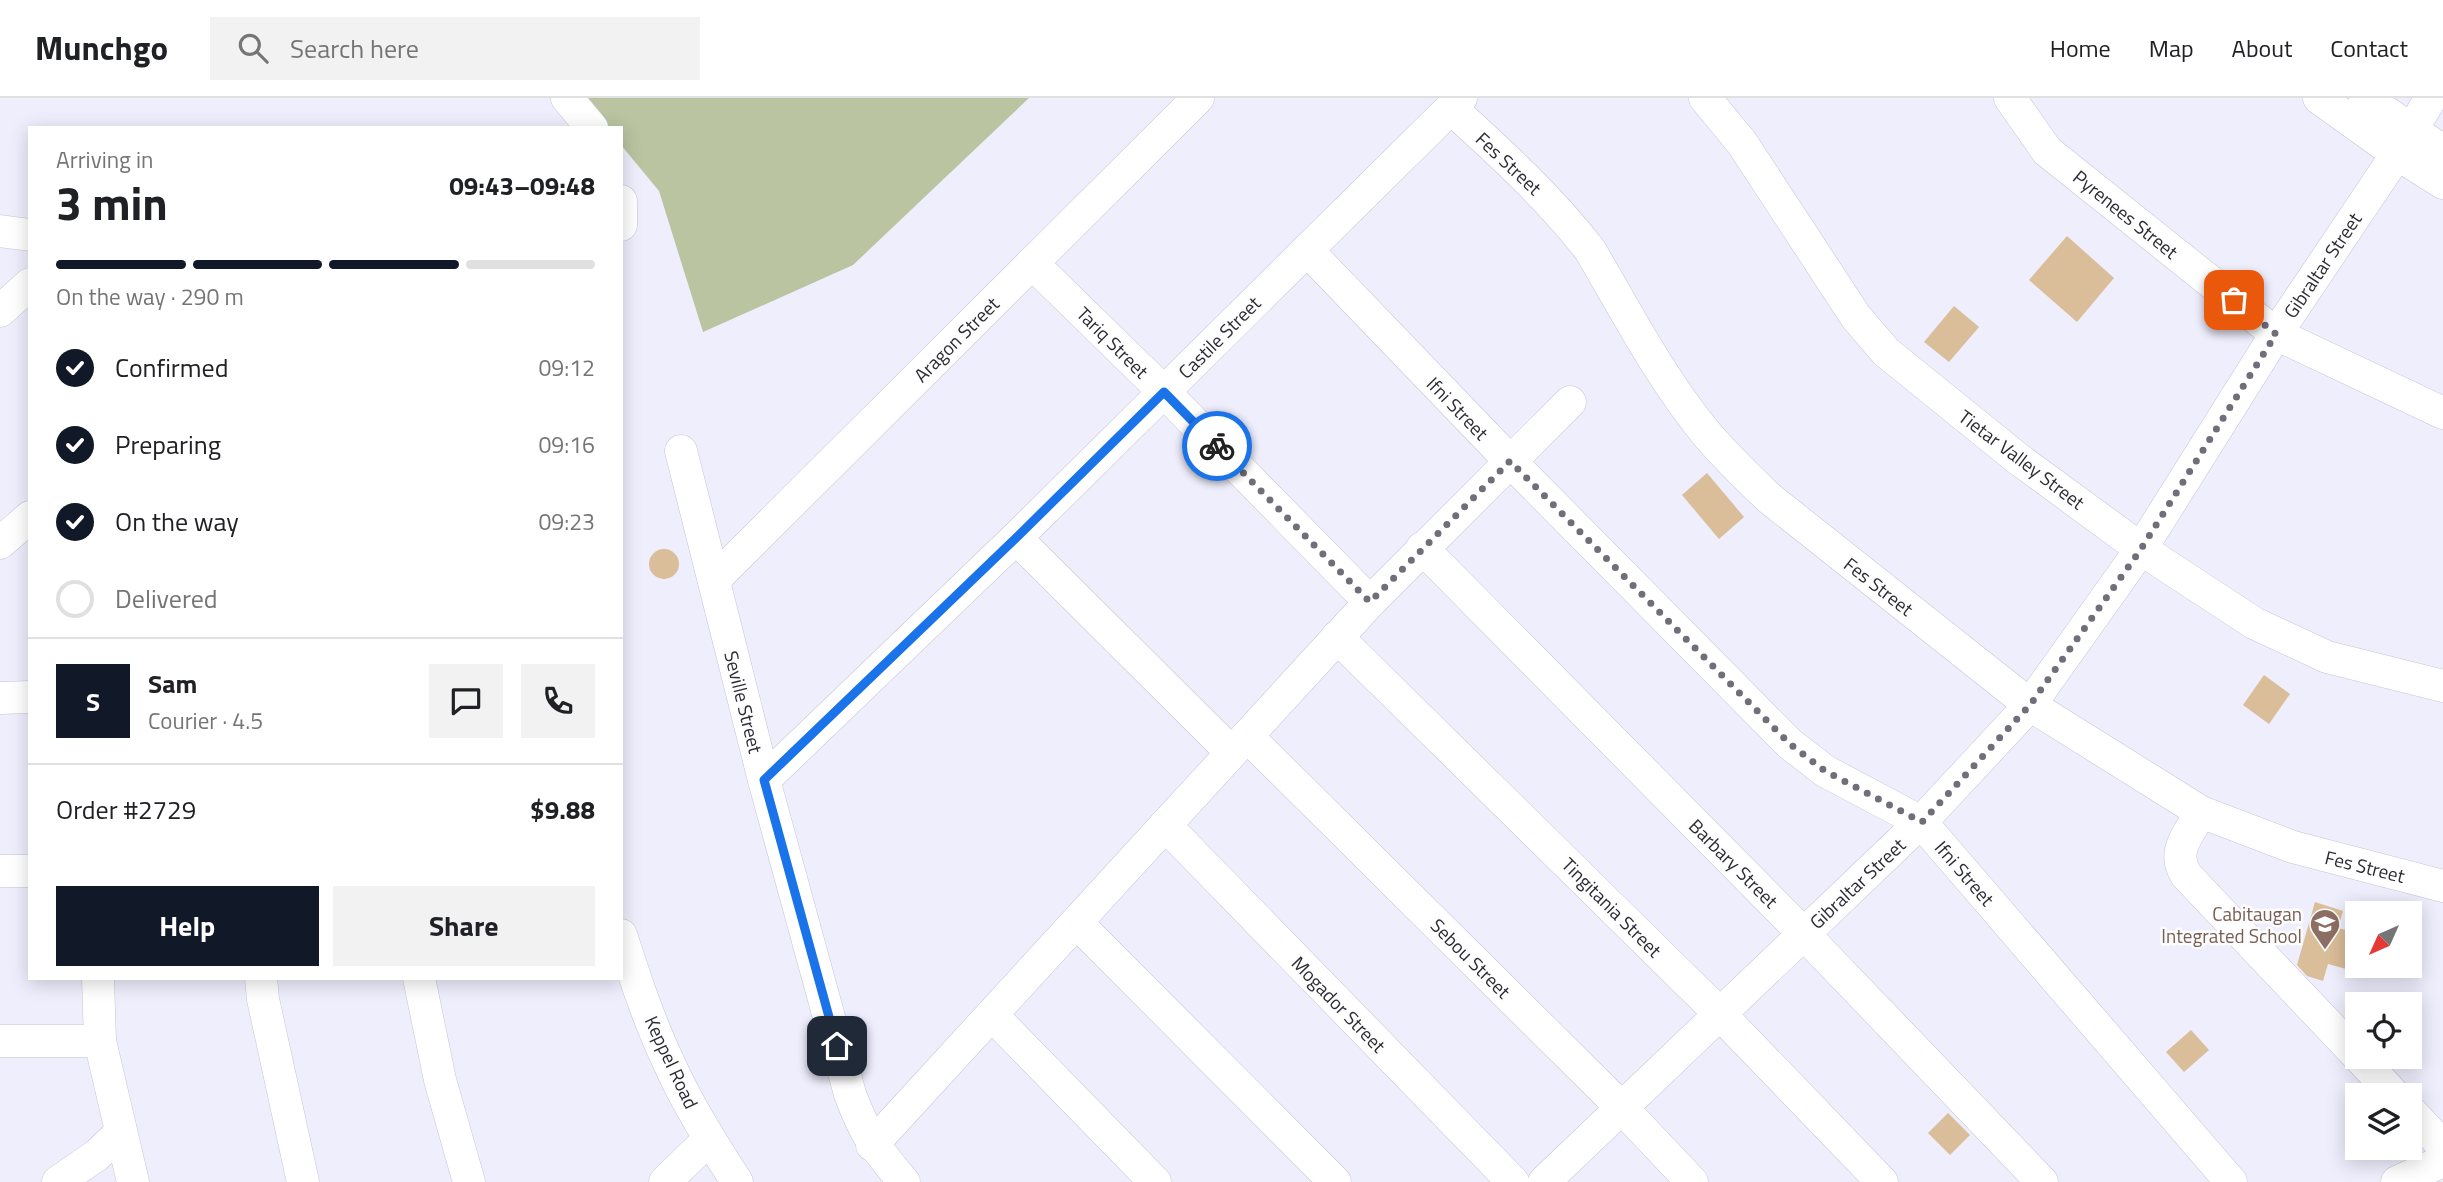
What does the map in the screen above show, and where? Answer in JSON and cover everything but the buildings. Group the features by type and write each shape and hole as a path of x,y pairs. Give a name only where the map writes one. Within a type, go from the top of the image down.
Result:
{"street":[{"path":"566,98 590,126"},
{"name":"Aragon Street","path":"714,580 1198,98"},
{"name":"Tietar Valley Street","path":"1705,98 1742,144 1856,317 1886,352 2017,458 2141,549 2254,623 2327,657 2443,686"},
{"name":"Pyrenees Street","path":"2010,98 2048,151 2276,334 2443,413"},
{"path":"2319,98 2404,143 2443,151"},
{"path":"2365,98 2443,183"},
{"name":"Gibraltar Street","path":"1544,1182 1922,822 2030,705 2141,549 2276,334 2404,143 2431,98"},
{"name":"Castile Street","path":"764,780 1016,538 1456,103"},
{"name":"Fes Street","path":"1456,103 1577,233 1706,433 1769,498 2030,705 2201,812 2293,847 2443,886"},
{"path":"0,231 28,235"},
{"name":"Ifni Street","path":"1307,250 1755,711 1799,752 1837,778 1922,822 2231,1182"},
{"name":"Tariq Street","path":"1032,263 1164,392 1370,602"},
{"path":"0,311 28,286"},
{"path":"872,1145 1337,637 1422,548 1570,402"},
{"name":"Seville Street","path":"681,451 764,780 850,1094 872,1145 904,1182"},
{"path":"0,543 28,519"},
{"name":"Sebou Street","path":"1016,538 1239,744 1622,1108 1692,1182"},
{"name":"Barbary Street","path":"1422,548 1803,933 2042,1182"},
{"name":"Tingitania Street","path":"1337,637 1719,1013 1882,1182"},
{"path":"0,698 28,696"},
{"path":"2201,812 2179,852 2186,875 2345,1042"},
{"name":"Mogador Street","path":"1165,825 1513,1182"},
{"path":"0,871 28,871"},
{"path":"1077,923 1335,1182"},
{"name":"Keppel Road","path":"623,940 664,1053 709,1139 737,1182"},
{"path":"98,980 100,1041 133,1182"},
{"path":"261,980 303,1182"},
{"path":"419,980 440,1080 468,1182"},
{"path":"992,1015 1156,1182"},
{"path":"0,1041 100,1041"},
{"path":"2370,1069 2383,1083"},
{"path":"2422,1124 2443,1146"},
{"path":"58,1182 97,1155 120,1133"},
{"path":"665,1182 709,1139"},
{"path":"2397,1182 2443,1161"}],"green space":[{"path":"583,98 1029,98 853,265 703,332 659,191 623,147 623,126 605,126"}],"way so far":[{"path":"1217,446 1370,602 1510,461 1755,711 1808,760 1922,822 2030,705 2141,549 2276,334 2234,300"}],"place":[{"name":"Cabitaugan Integrated School","path":"2325,951"}],"route":[{"path":"837,1046 764,780 1164,392 1217,446"}]}
